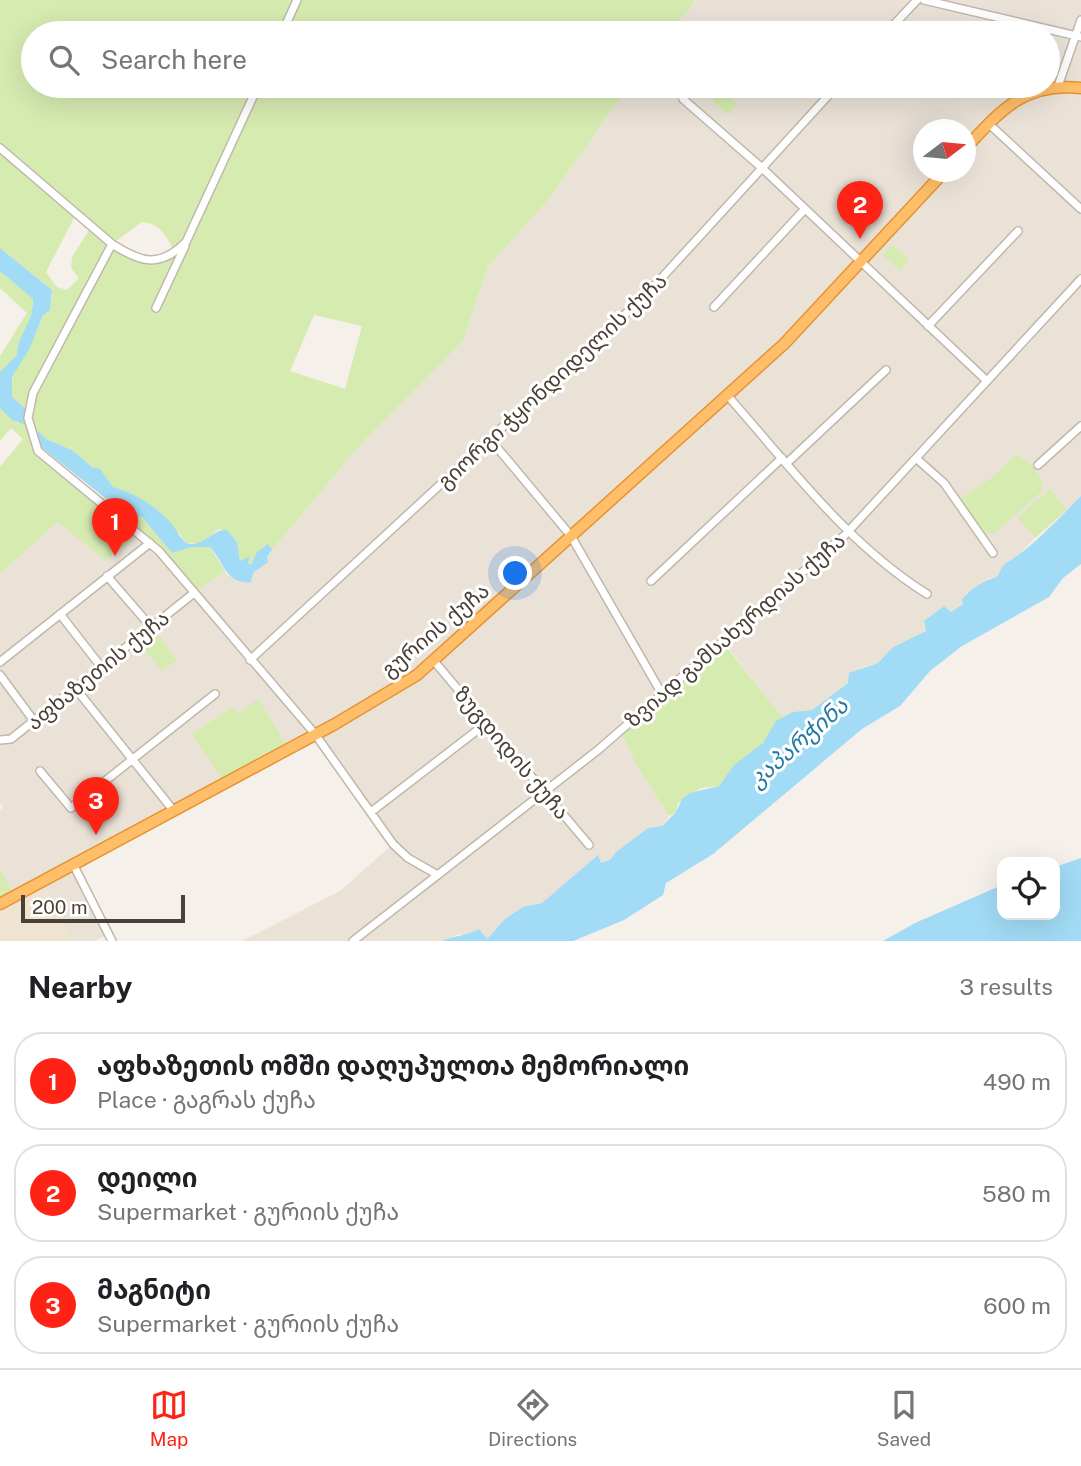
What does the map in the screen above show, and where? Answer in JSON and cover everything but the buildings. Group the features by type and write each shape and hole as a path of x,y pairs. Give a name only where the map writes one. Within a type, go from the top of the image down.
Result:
{"highway":[{"path":"1060,86 1081,88"},
{"path":"976,138 1020,98"},
{"name":"გურიის ქუჩა","path":"0,904 384,697 434,661 784,344 935,182"}],"street":[{"path":"287,21 297,0"},
{"path":"897,21 917,0"},
{"path":"924,0 1012,21"},
{"path":"963,9 967,0"},
{"path":"1060,81 1078,37 1081,20"},
{"path":"1060,33 1078,37"},
{"path":"156,309 253,98"},
{"name":"გიორგი ჭყონდიდელის ქუჩა","path":"250,660 646,295 826,98"},
{"path":"683,99 761,168 987,381"},
{"path":"989,124 1081,209"},
{"path":"0,148 111,244 135,259 149,260 175,253 188,239"},
{"path":"714,307 804,210"},
{"path":"928,326 1018,231"},
{"path":"111,244 33,393 28,418 38,451 150,543 315,734 393,844 408,858 436,874"},
{"name":"ზვიად გამსახურდიას ქუჩა","path":"353,941 546,790 662,694 848,532 1081,279"},
{"path":"651,581 886,370"},
{"path":"727,395 848,532 901,578 927,594"},
{"path":"1038,465 1081,426"},
{"path":"490,439 571,536 662,694"},
{"path":"917,458 944,483 993,553"},
{"path":"0,662 150,543"},
{"path":"107,576 152,628"},
{"name":"აფხაზეთის ქუჩა","path":"0,740 11,739 194,593"},
{"path":"60,614 102,668"},
{"name":"ზუგდიდის ქუჩა","path":"434,661 546,790 589,845"},
{"path":"0,675 34,721"},
{"path":"75,689 173,810"},
{"path":"40,771 71,808 215,694"},
{"path":"371,813 488,722"},
{"path":"73,864 112,941"}],"shaded area":[{"path":"696,0 1081,0 1081,496 1067,510 1050,488 1019,516 1035,538 997,577 989,578 967,593 962,599 963,603 951,613 944,606 924,621 926,631 893,647 878,663 863,667 848,683 812,710 793,712 783,718 722,640 667,811 669,816 662,826 648,828 616,852 610,860 601,863 598,856 542,903 523,907 506,918 487,939 459,934 442,941 242,941 340,891 393,844 316,735 288,749 236,714 232,707 225,783 74,864 108,934 95,941 73,941 42,882 15,896 0,869 0,810 3,808 0,803 0,574 58,522 140,533 194,593 225,571 227,576 253,573 268,562 267,557 272,550 361,444 463,341 488,267 548,200 620,98 1060,98 1060,21 679,21"},
{"path":"41,881 73,941 0,941 0,904"}],"green space":[{"path":"0,0 696,0 679,21 21,21 21,98 620,98 548,200 488,267 463,341 361,444 272,550 267,545 257,552 251,565 248,563 250,557 240,561 237,542 219,529 201,543 186,543 179,533 109,484 100,469 92,467 72,450 46,439 32,427 38,451 119,515 135,514 142,518 156,531 172,553 193,547 210,547 225,571 194,593 140,533 105,560 58,522 0,574 0,467 23,439 11,428 0,441 0,408 18,423 28,411 12,397 10,389 15,368 52,298 52,290 0,248","holes":["76,214 91,227 72,257 71,268 79,278 67,290 57,287 46,272","142,222 159,228 175,253 149,260 112,244","314,315 362,326 345,389 290,371"]},
{"path":"730,98 737,105 728,115 712,100"},
{"path":"892,244 909,260 900,271 883,255"},
{"path":"0,271 33,299 33,308 17,355 0,372 0,356 27,313 0,288"},
{"path":"1016,455 1035,469 1041,480 1042,491 995,533 986,534 967,512 961,498 991,478"},
{"path":"1050,488 1067,510 1035,538 1018,517"},
{"path":"157,634 177,660 162,671 142,646"},
{"path":"721,640 783,718 719,786 701,788 678,803 676,812 669,816 636,764 621,730"},
{"path":"259,699 288,749 225,783 192,734 232,707 237,714"},
{"path":"0,869 15,896 0,904"}],"water":[{"path":"0,248 52,290 50,310 43,315 29,350 12,377 12,397 28,411 30,426 12,420 0,408 0,372 17,355 31,315 33,299 0,271"},
{"path":"39,432 46,439 72,450 92,467 100,469 113,487 150,504 186,543 198,543 216,532 227,530 237,542 240,561 250,556 248,563 251,565 257,552 268,544 272,550 267,557 268,562 253,573 251,582 243,582 236,580 226,571 210,547 193,547 172,553 142,517 124,513 41,447 35,433"},
{"name":"კაპარჭინა","path":"1081,496 1081,564 1063,578 1049,597 962,646 930,671 900,706 862,729 713,854 666,883 663,895 624,920 573,941 442,941 479,929 487,939 506,918 523,907 542,903 598,855 601,863 610,860 616,852 648,828 662,826 676,812 682,799 690,793 719,786 734,765 763,743 776,721 793,712 812,710 848,683 849,673 878,663 893,647 926,631 924,621 944,606 951,612 963,604 962,599 965,596 983,582 997,577 1004,564 1035,541"},
{"path":"1081,858 1081,941 883,941 915,923 997,887 997,920 1060,920 1060,865"}],"place":[{"name":"დეილი","path":"860,239"},
{"name":"აფხაზეთის ომში დაღუპულთა მემორიალი","path":"115,556"},
{"name":"მაგნიტი","path":"96,835"}]}
